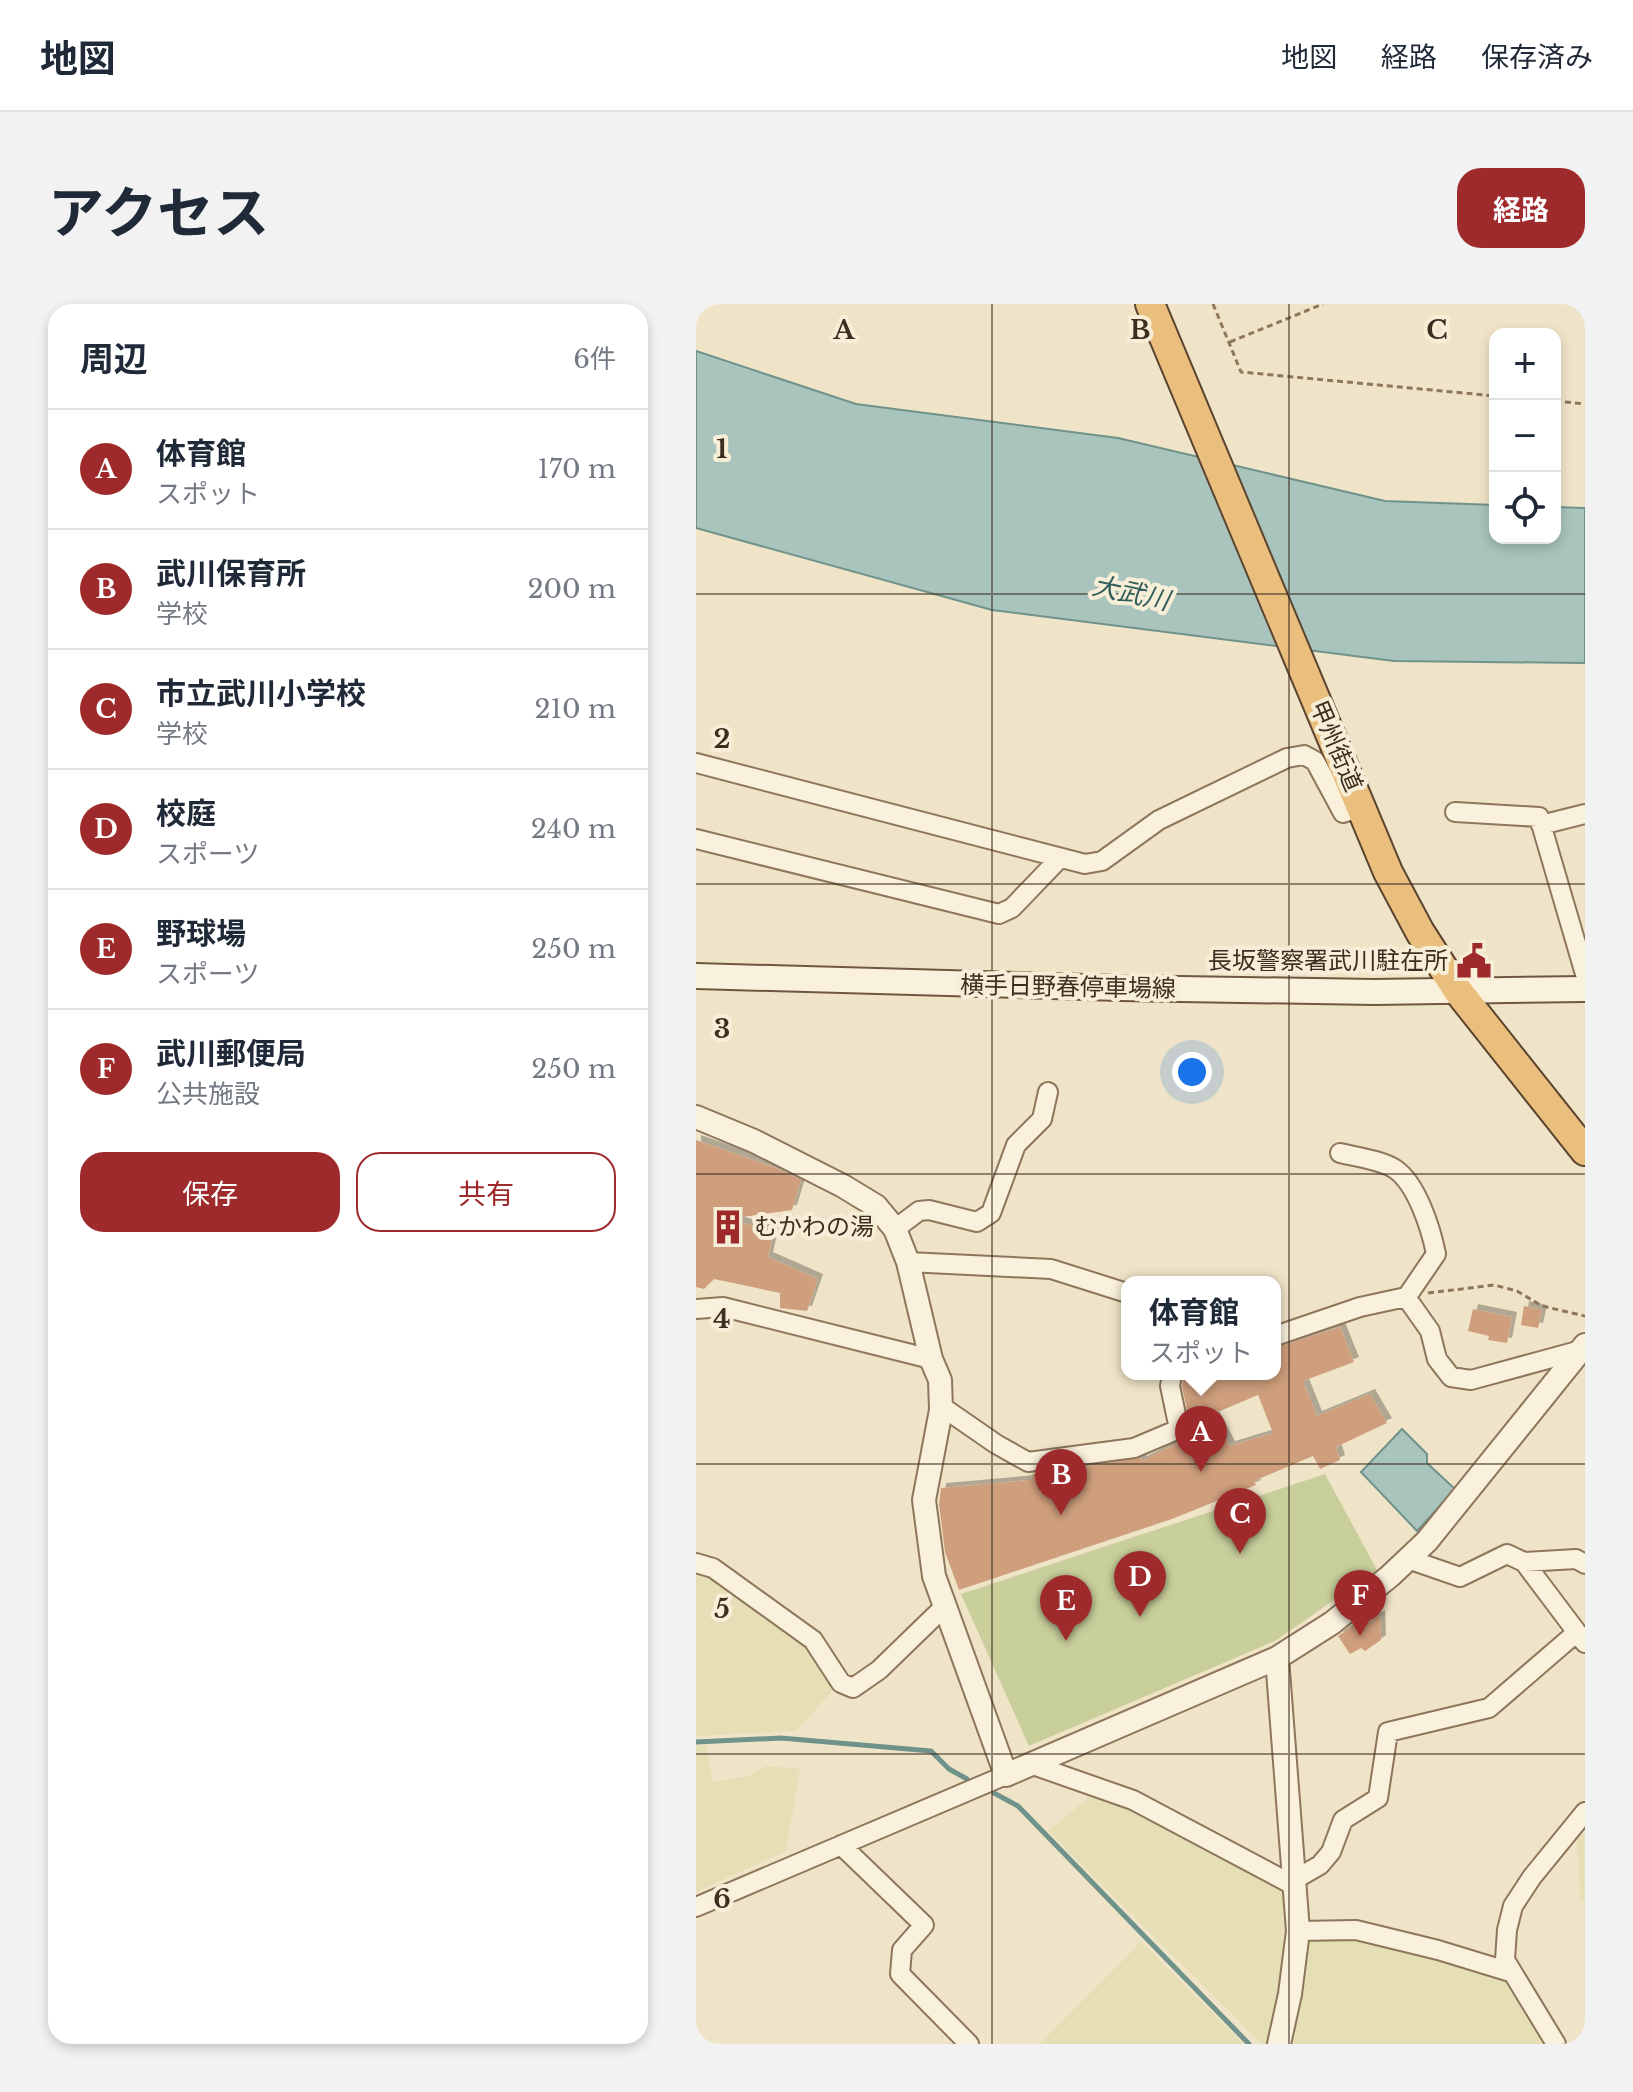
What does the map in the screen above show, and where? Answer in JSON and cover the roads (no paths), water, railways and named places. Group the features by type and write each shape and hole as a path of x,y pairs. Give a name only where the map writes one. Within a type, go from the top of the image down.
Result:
{"highway":[{"name":"甲州街道","path":"1150,304 1388,872 1420,932 1458,991 1585,1151"}],"main road":[{"name":"横手日野春停車場線","path":"696,976 1120,988 1585,989"}],"street":[{"path":"696,763 1085,864 1102,861 1159,820 1287,758 1304,755 1315,761 1343,813 1361,807"},
{"path":"1455,812 1539,817 1585,974"},
{"path":"1541,825 1585,814"},
{"path":"696,839 999,914 1012,908 1060,858"},
{"path":"895,1229 919,1211 929,1210 977,1222 991,1213 1016,1145 1042,1119 1048,1092"},
{"path":"696,1117 754,1141 843,1186 876,1206 895,1229 908,1262 931,1359 940,1380 941,1406 924,1500 934,1576 1006,1775"},
{"path":"1340,1153 1393,1168 1407,1180 1432,1230 1436,1254 1408,1295"},
{"path":"908,1262 1051,1269 1121,1291"},
{"path":"1281,1334 1360,1307 1406,1297 1430,1331 1437,1359 1451,1377 1471,1380 1583,1348"},
{"path":"696,1309 723,1307 931,1359"},
{"path":"696,1907 1277,1658 1332,1623 1427,1541 1583,1348"},
{"path":"941,1406 1028,1462 1134,1448 1179,1429 1171,1380"},
{"path":"1295,1883 1320,1865 1331,1852 1343,1820 1378,1798 1388,1732 1489,1708 1581,1638 1524,1562 1507,1554 1460,1577 1408,1559"},
{"path":"1524,1562 1576,1559 1585,1564"},
{"path":"696,1563 713,1568 813,1640 841,1683 853,1688 879,1670 945,1606"},
{"path":"1277,1658 1298,1931 1290,1994 1279,2044"},
{"path":"1033,1765 1133,1800 1295,1883"},
{"path":"1556,2044 1505,1960 1513,1906 1532,1877 1585,1812"},
{"path":"841,1845 924,1925 902,1950 900,1974 969,2044"},
{"path":"1298,1931 1356,1930 1510,1972"}],"water":[{"name":"大武川","path":"696,351 856,404 1118,438 1385,501 1489,505 1489,544 1561,544 1561,507 1585,508 1585,663 1394,661 992,610 696,528"},
{"path":"1402,1429 1427,1454 1427,1463 1455,1489 1417,1531 1361,1472"}],"waterway":[{"path":"696,1742 781,1738 931,1751 949,1769 967,1779"},
{"path":"994,1793 1018,1806 1249,2044"}],"place":[{"name":"長坂警察署武川駐在所","path":"1474,961"},
{"name":"むかわの湯","path":"728,1227"},
{"name":"体育館","path":"1201,1472"},
{"name":"武川保育所","path":"1061,1515"},
{"name":"市立武川小学校","path":"1240,1554"},
{"name":"校庭","path":"1140,1617"},
{"name":"武川郵便局","path":"1360,1636"},
{"name":"野球場","path":"1066,1641"}]}
